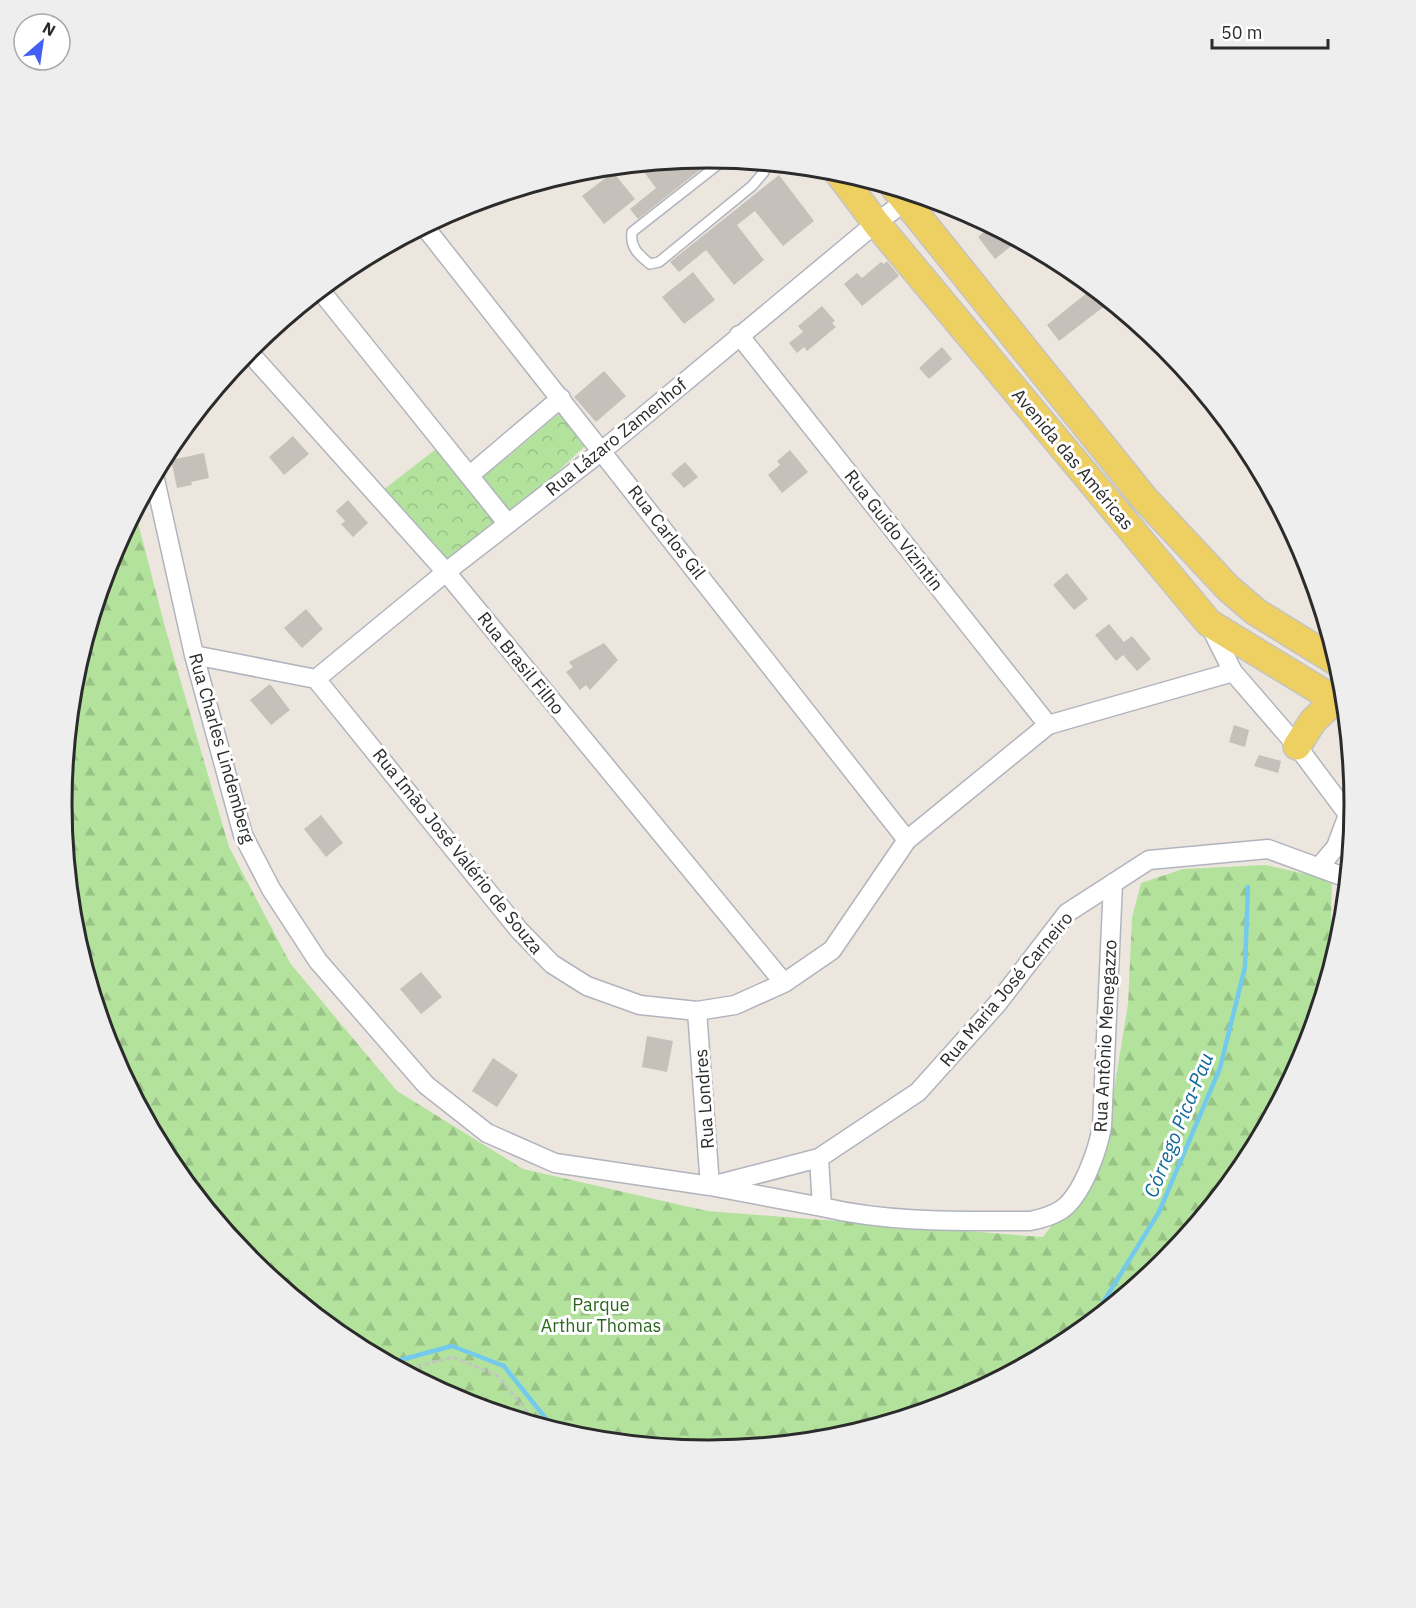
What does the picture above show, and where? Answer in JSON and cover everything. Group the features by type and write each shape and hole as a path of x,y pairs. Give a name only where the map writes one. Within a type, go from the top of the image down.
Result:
{"main road":[{"name":"Avenida das Américas","path":"846,184 876,223 1209,623 1336,702"},
{"name":"Avenida das Américas","path":"910,201 1144,498 1228,588 1256,612 1326,655"},
{"path":"1296,746 1313,721 1336,706"}],"street":[{"name":"Rua Lázaro Zamenhof","path":"316,679 446,572 603,450 876,223 901,199"},
{"name":"Rua Carlos Gil","path":"429,233 603,450 907,840"},
{"path":"325,296 508,524"},
{"name":"Rua Guido Vizintin","path":"739,335 1048,725"},
{"name":"Rua Brasil Filho","path":"254,358 446,572 784,983"},
{"path":"470,476 561,398"},
{"name":"Rua Charles Lindemberg","path":"157,487 194,655 243,835 271,889 318,961 426,1085 487,1133 555,1163 710,1186 819,1158"},
{"path":"1209,623 1233,672 1296,746 1344,809"},
{"path":"194,655 316,679"},
{"name":"Rua Imão José Valério de Souza","path":"316,679 519,930 552,964 587,986 640,1005 697,1011 735,1005 784,983 832,950 907,840 1048,725 1233,672"},
{"path":"1319,867 1336,847 1343,833"},
{"name":"Rua Maria José Carneiro","path":"819,1158 918,1092 997,1004 1067,913 1149,860 1268,849 1319,867 1340,879"},
{"name":"Rua Antônio Menegazzo","path":"710,1186 858,1216 933,1221 1030,1221 1045,1218 1063,1209 1082,1182 1098,1147 1102,1126 1113,883"},
{"name":"Rua Londres","path":"697,1011 710,1186"},
{"path":"819,1158 822,1207"}],"lane":[{"path":"713,168 632,232 636,252 650,264 659,262 752,186 764,170"}],"path":[{"path":"414,1367 453,1357 498,1376 528,1414"}],"green space":[{"path":"560,413 587,444 510,517 481,479"},
{"path":"440,446 500,520 446,567 383,490"},
{"name":"Parque Arthur Thomas","path":"138,523 166,631 229,847 290,963 397,1091 523,1169 707,1211 1043,1237 1103,1158 1128,1004 1132,918 1141,883 1183,869 1266,865 1332,880 1331,933 1322,969 1296,1047 1259,1122 1213,1191 1186,1223 1158,1254 1095,1309 1026,1355 989,1374 951,1392 873,1418 791,1435 750,1439 666,1439 625,1435 584,1428 504,1406 465,1392 390,1355 321,1309 289,1282 258,1254 203,1191 157,1122 138,1085 120,1047 94,969 77,887 73,846 73,762 77,721 84,680 106,600 120,561"}],"building":[{"path":"702,168 638,219 630,209 656,188 643,171"},
{"path":"615,175 635,199 604,224 582,196 608,176"},
{"path":"779,175 814,221 783,246 755,211 737,225 764,260 734,285 706,250 679,272 670,262"},
{"path":"984,232 1012,246 995,259 978,237"},
{"path":"887,261 899,276 862,306 844,284 857,273 862,278 881,262 884,264"},
{"path":"693,272 715,300 684,324 662,297"},
{"path":"1087,293 1104,307 1059,341 1047,325"},
{"path":"822,306 835,321 832,323 836,327 807,351 804,347 797,353 789,343 803,332 798,326"},
{"path":"942,347 952,359 929,379 919,368"},
{"path":"604,371 626,396 596,422 574,397"},
{"path":"293,436 309,454 284,475 269,457"},
{"path":"790,450 808,472 782,493 768,475 780,465 777,461"},
{"path":"204,453 209,478 177,488 172,463 174,459"},
{"path":"685,462 698,477 684,488 671,474"},
{"path":"348,500 368,523 353,537 341,524 345,521 336,511"},
{"path":"1067,573 1088,599 1074,610 1053,585"},
{"path":"306,609 323,629 302,648 284,628"},
{"path":"1109,624 1124,642 1132,636 1151,659 1137,671 1123,655 1116,661 1095,635"},
{"path":"604,643 618,660 590,690 586,685 580,690 566,672 573,667 569,662"},
{"path":"270,684 290,710 271,725 250,700"},
{"path":"1234,725 1249,730 1245,747 1229,742"},
{"path":"1259,755 1281,761 1278,773 1254,766"},
{"path":"321,815 343,843 326,857 304,829"},
{"path":"421,972 442,997 421,1014 400,989"},
{"path":"647,1036 673,1041 667,1072 642,1067"},
{"path":"493,1058 518,1075 497,1107 472,1091"}],"waterway":[{"name":"Córrego Pica-Pau","path":"1103,1302 1159,1212 1220,1068 1245,967 1248,887"},
{"path":"400,1360 452,1346 504,1366 546,1419"}]}
